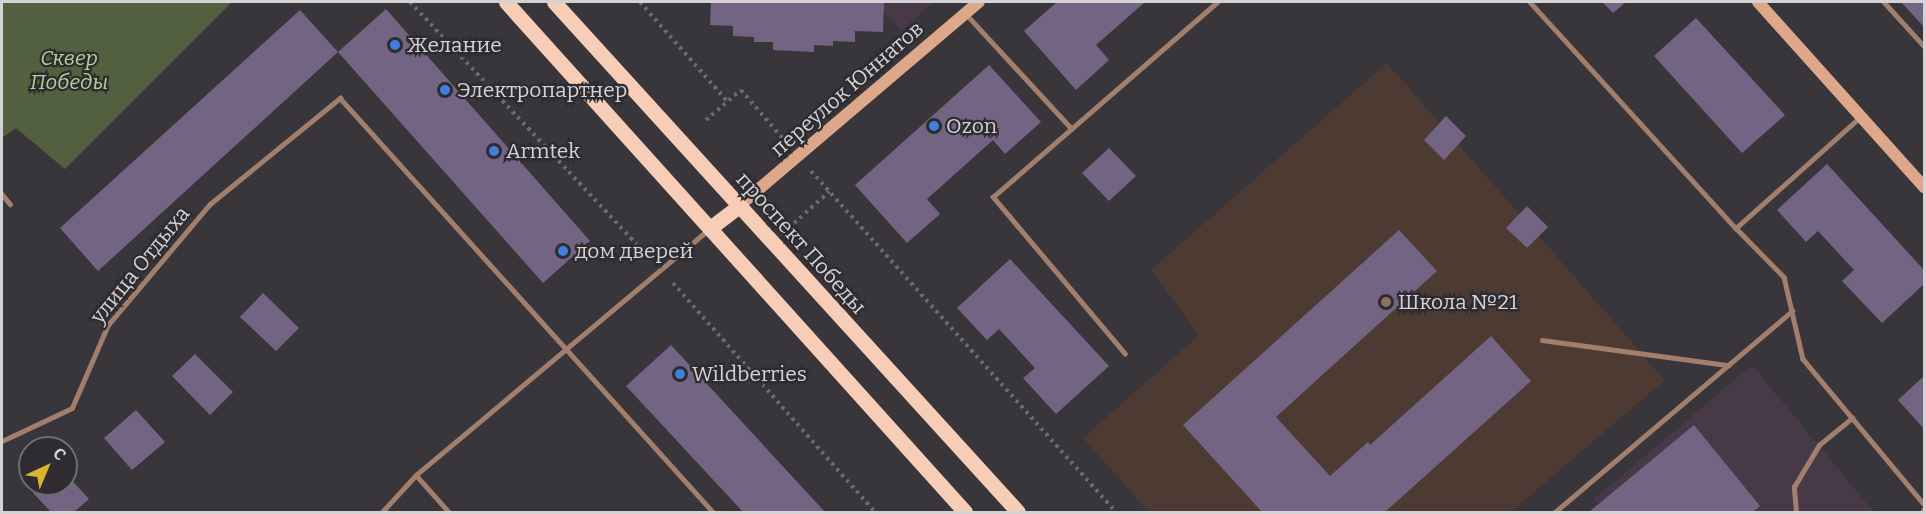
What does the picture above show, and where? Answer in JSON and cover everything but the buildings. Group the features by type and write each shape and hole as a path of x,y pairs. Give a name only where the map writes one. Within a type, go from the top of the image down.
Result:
{"main road":[{"path":"506,2 965,513"},
{"name":"проспект Победы","path":"554,2 1018,513"},
{"path":"710,228 739,206"}],"street":[{"name":"переулок Юннатов","path":"739,206 979,2"},
{"path":"1758,2 1924,187"}],"lane":[{"path":"1125,354 993,198 1217,2"},
{"path":"1530,2 1736,228 1784,277 1803,359 1924,504"},
{"path":"1884,2 1924,46"},
{"path":"966,13 1072,129"},
{"name":"улица Отдыха","path":"2,441 72,408 108,325 210,204 340,98 566,348"},
{"path":"1736,228 1861,116"},
{"path":"2,194 10,204"},
{"path":"382,513 416,475 710,228"},
{"path":"1555,513 1792,311"},
{"path":"1542,340 1728,365"},
{"path":"566,348 713,513"},
{"path":"1796,513 1794,487 1819,445 1852,418"},
{"path":"416,475 449,513"}],"path":[{"path":"410,2 660,268 875,513"},
{"path":"640,2 727,101"},
{"path":"706,120 741,90 1116,513"},
{"path":"794,223 830,192"}],"shaded area":[{"path":"873,2 934,2 902,31"},
{"name":"Школа №21","path":"1387,63 1665,380 1511,512 1149,512 1083,438 1199,335 1151,270"},
{"path":"1752,365 1874,512 1605,512 1594,499"}],"green space":[{"name":"Сквер Победы","path":"2,2 232,2 65,169 16,128 2,138"}],"place":[{"name":"Желание","path":"395,45"},
{"name":"Электропартнер","path":"445,90"},
{"name":"Ozon","path":"934,126"},
{"name":"Armtek","path":"494,151"},
{"name":"дом дверей","path":"563,251"},
{"name":"Школа №21","path":"1386,302"},
{"name":"Wildberries","path":"680,374"}]}
